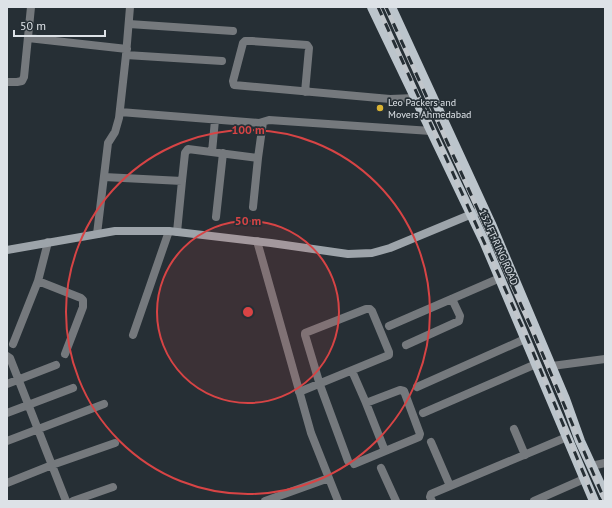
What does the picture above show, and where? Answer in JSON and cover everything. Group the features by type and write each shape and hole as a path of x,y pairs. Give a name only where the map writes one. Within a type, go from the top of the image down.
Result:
{"main road":[{"name":"132 FT. RING ROAD","path":"372,7 431,132 472,214 594,501"},
{"name":"132 FT. RING ROAD","path":"391,7 484,209 552,366 580,441 605,496"}],"street":[{"path":"7,82 22,81 24,77 31,7"},
{"path":"97,234 108,143 115,132 120,112 127,52 130,7"},
{"path":"128,24 233,31"},
{"path":"28,38 127,52 222,61"},
{"path":"305,92 309,48 307,45 252,41 245,41 243,43 233,81 234,86 305,92 390,99 415,98"},
{"path":"120,112 259,123 269,120 431,132"},
{"path":"212,152 215,120"},
{"path":"253,207 263,122"},
{"path":"133,335 173,232 186,151 188,149 192,149 258,158"},
{"path":"216,217 223,153"},
{"path":"104,177 182,181"},
{"path":"7,250 115,231 173,232 257,241 348,254 372,253 390,248 484,209"},
{"path":"257,241 311,433 338,501"},
{"path":"13,344 38,281 48,242"},
{"path":"389,326 500,278"},
{"path":"38,281 84,300 83,307 65,354"},
{"path":"406,345 459,321 460,316 452,299"},
{"path":"299,392 320,385 389,355 372,311 369,309 306,333 305,339 320,385 351,462 385,451 419,437 420,435 404,391 400,390 366,403"},
{"path":"417,387 525,338"},
{"path":"7,356 10,358 29,404 66,501"},
{"path":"552,366 605,359"},
{"path":"423,413 536,364"},
{"path":"7,384 56,365"},
{"path":"352,371 385,451"},
{"path":"7,413 72,388"},
{"path":"7,441 104,404"},
{"path":"514,429 525,454"},
{"path":"432,501 430,494 567,437"},
{"path":"431,442 450,486"},
{"path":"7,484 52,465 115,443"},
{"path":"591,466 605,463"},
{"path":"381,468 396,501"},
{"path":"265,501 329,478"},
{"path":"534,501 584,479"},
{"path":"73,501 113,487"}],"railway":[{"path":"378,7 525,333 595,501"},
{"path":"386,7 532,329 605,501"}],"place":[{"name":"Leo Packers and Movers Ahmedabad","path":"380,108"}]}
